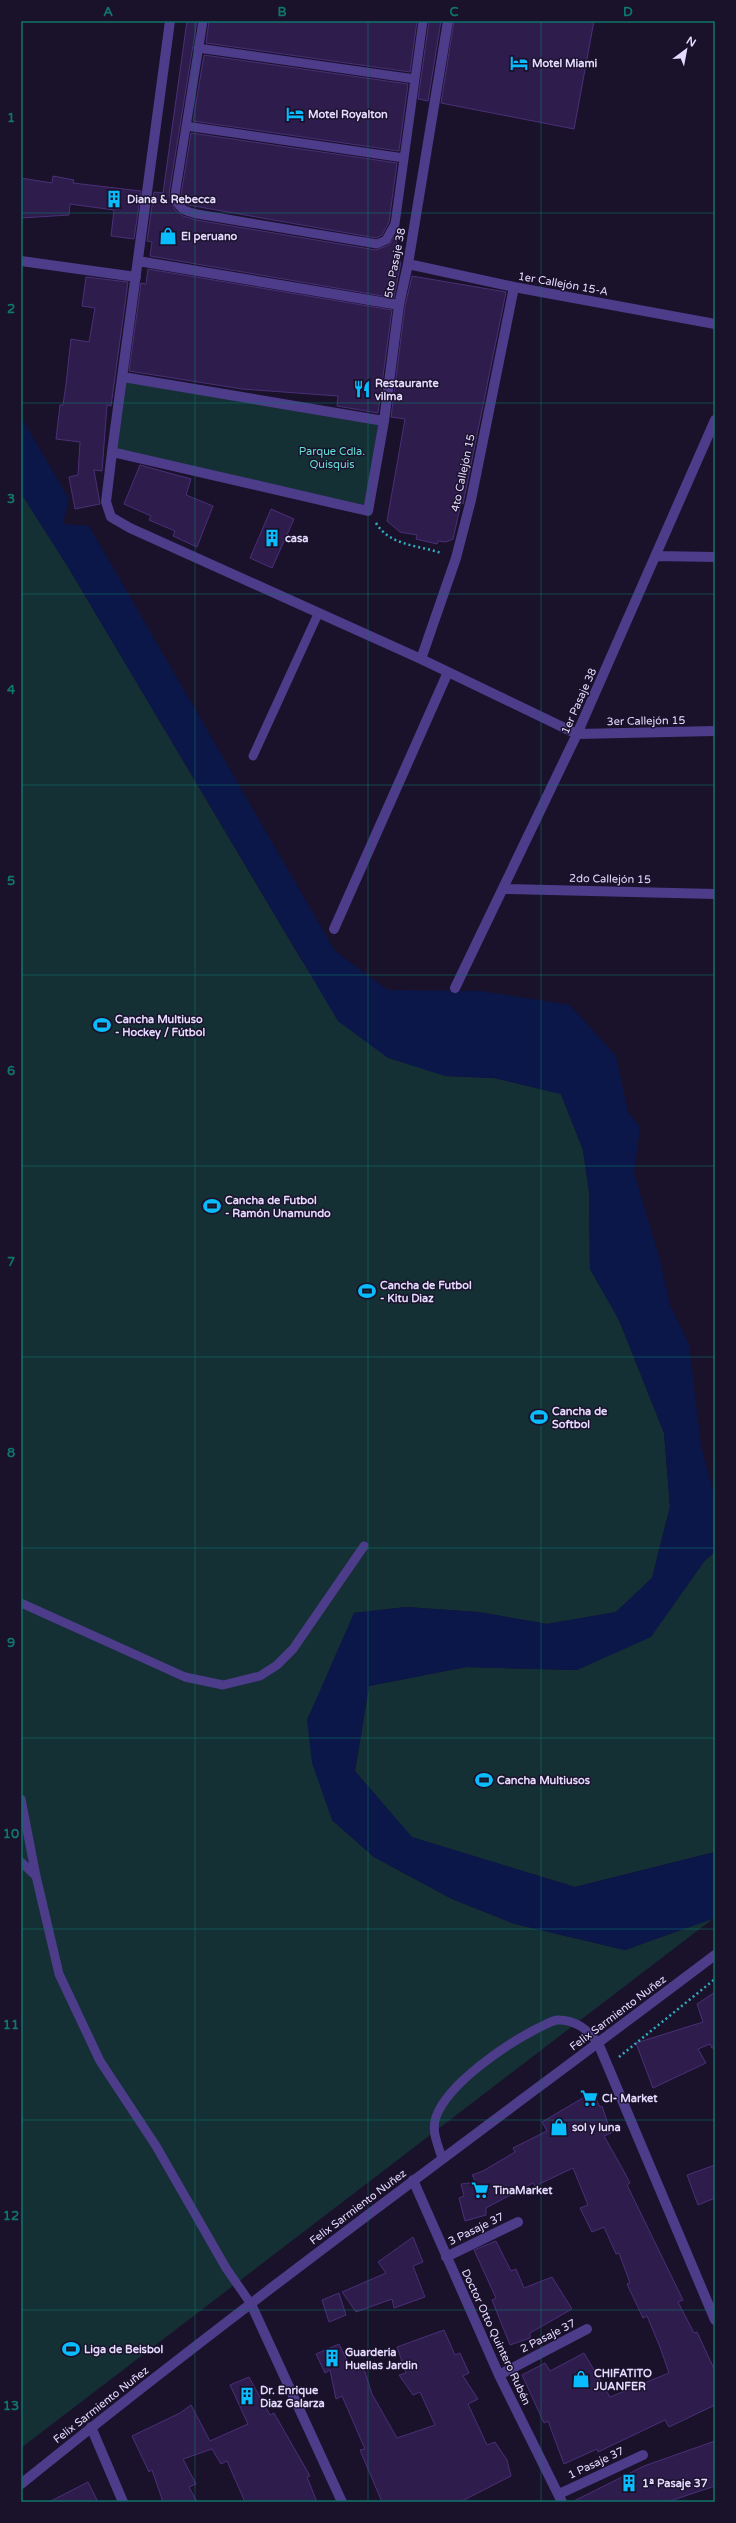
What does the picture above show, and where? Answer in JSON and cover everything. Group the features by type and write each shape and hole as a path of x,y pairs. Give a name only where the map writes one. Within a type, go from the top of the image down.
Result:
{"street":[{"path":"170,21 106,502 111,517 130,528 318,614 421,659 577,734"},
{"name":"5to Pasaje 38","path":"368,511 384,421 399,305 408,264 448,21"},
{"path":"21,261 136,276"},
{"path":"138,261 399,305"},
{"name":"1er Callejón 15-A","path":"408,264 514,287 715,324"},
{"name":"4to Callejón 15","path":"421,659 456,558 471,500 514,287"},
{"path":"123,377 384,421"},
{"name":"1er Pasaje 38","path":"455,988 505,889 577,734 657,556 715,420"},
{"path":"112,452 368,511"},
{"path":"657,556 715,557"},
{"path":"334,929 448,672"},
{"name":"3er Callejón 15","path":"577,734 715,731"},
{"name":"2do Callejón 15","path":"505,889 715,894"},
{"name":"Felix Sarmiento Nuñez","path":"21,2484 91,2427 413,2180 715,1955"},
{"path":"598,2043 715,2320"},
{"name":"Doctor Otto Quintero Rubén","path":"413,2180 499,2375 560,2498"},
{"name":"3 Pasaje 37","path":"446,2257 518,2222"},
{"path":"251,2304 342,2502"},
{"name":"2 Pasaje 37","path":"499,2375 587,2329"},
{"path":"91,2427 123,2502"},
{"name":"1 Pasaje 37","path":"560,2498 643,2455"}],"lane":[{"path":"202,21 175,195 177,206 183,210 377,244 386,240 395,224 423,21"},
{"path":"198,48 415,79"},
{"path":"186,126 404,158"},
{"path":"253,756 318,614"},
{"path":"21,1603 185,1677 223,1685 260,1676 277,1665 293,1649 364,1546"},
{"path":"21,1800 36,1876 59,1974 100,2061 156,2146 226,2268 251,2304"},
{"path":"21,1862 36,1876"},
{"path":"442,2158 436,2139 436,2117 444,2100 481,2064 524,2035 556,2020 581,2025 598,2043"}],"path":[{"path":"368,511 380,530 406,546 421,546 456,558"},
{"path":"608,2067 715,1979"}],"green space":[{"name":"Parque Cdla. Quisquis","path":"123,377 384,421 368,511 112,452"},
{"path":"21,493 68,567 302,961 445,1076 494,1078 561,1094 583,1150 589,1191 590,1269 619,1320 664,1433 670,1507 652,1578 616,1612 547,1624 478,1612 406,1607 354,1613 332,1820 374,1857 452,1899 515,1924 625,1950 714,1918 21,2448"},
{"path":"715,1552 715,1852 575,1887 411,1837 355,1771 369,1686 466,1667 577,1670"}],"shaded area":[{"path":"21,417 69,499 63,524 89,526 335,951 388,990 481,991 570,1005 616,1056 628,1112 640,1127 634,1173 660,1260 670,1305 689,1344 701,1446 715,1498 715,1552 706,1559 651,1637 577,1670 466,1667 369,1686 355,1771 412,1837 575,1887 715,1852 715,1918 625,1950 515,1924 452,1899 374,1857 332,1820 312,1763 307,1720 354,1613 406,1607 478,1612 547,1624 616,1612 652,1578 670,1507 664,1433 619,1320 590,1269 589,1191 583,1150 561,1094 494,1078 445,1076 388,1058 338,1021 68,567 21,493"}],"building":[{"path":"187,21 197,21 169,194 175,210 183,216 196,220 376,250 389,245 398,231 394,260 401,262 394,298 150,256 152,242 147,241 154,192 163,193"},
{"path":"209,21 417,21 410,72 206,43"},
{"path":"429,21 441,21 428,101 418,99"},
{"name":"Motel Miami","path":"454,21 594,21 574,129 441,103"},
{"path":"204,55 408,84 399,151 193,121"},
{"path":"191,133 397,163 389,222 382,235 376,238 188,205 181,195"},
{"path":"53,176 74,180 73,183 141,191 134,239 111,236 114,210 70,204 69,215 21,218 21,178 52,183"},
{"path":"148,269 392,310 378,413 337,406 338,396 242,389 129,371 141,283 146,284"},
{"path":"412,276 506,292 463,504 461,503 453,539 446,542 438,541 437,544 416,539 417,535 400,532 387,521 405,419 391,417 405,306"},
{"path":"86,277 128,282 111,406 107,405 102,471 94,470 100,504 75,509 69,477 78,475 80,442 56,439 60,405 63,405 71,339 89,342 95,308 82,306"},
{"path":"140,465 191,479 186,495 213,506 197,547 173,536 175,531 149,520 151,516 124,504"},
{"name":"casa","path":"271,509 294,519 272,568 250,558"},
{"path":"715,1992 715,2048 712,2048 710,2044 698,2049 706,2063 653,2088 636,2043 703,2022 697,2004"},
{"path":"593,2092 600,2107 602,2106 611,2133 604,2136 630,2183 627,2185 683,2300 678,2302 694,2333 697,2332 715,2371 715,2405 669,2427 665,2420 598,2452 597,2449 564,2464 548,2421 544,2423 522,2375 545,2363 550,2371 584,2353 610,2397 669,2373 660,2347 647,2316 643,2318 627,2284 630,2283 619,2253 616,2254 604,2227 592,2232 580,2208 588,2205 573,2168 535,2186 533,2183 486,2208 486,2215 465,2221 459,2198 464,2196 461,2184 476,2182 472,2175 483,2171 515,2152 513,2148 547,2131 542,2122"},
{"path":"715,2165 715,2198 698,2205 687,2175"},
{"path":"413,2237 423,2262 413,2266 425,2297 394,2308 392,2299 356,2312 342,2292 386,2273 378,2262"},
{"path":"496,2241 511,2271 516,2269 524,2288 552,2277 572,2309 530,2333 530,2338 510,2345 492,2300 496,2298 474,2250"},
{"path":"339,2293 346,2315 329,2322 322,2300"},
{"path":"444,2330 455,2355 460,2353 469,2373 463,2376 478,2399 468,2404 487,2445 495,2442 507,2460 511,2476 460,2502 382,2502 360,2450 365,2449 342,2396 336,2399 330,2370 325,2373 316,2354 339,2344 352,2371 363,2366 372,2394 397,2438 435,2425 420,2392 413,2395 399,2375 406,2373 397,2347"},
{"path":"249,2377 270,2415 274,2413 310,2476 307,2477 317,2502 245,2502 227,2461 221,2464 212,2449 183,2459 196,2484 189,2487 197,2502 163,2502 152,2470 149,2472 132,2436 180,2413 191,2405 210,2441 248,2424 230,2385"},
{"path":"715,2441 715,2486 667,2502 572,2502 644,2466"},
{"path":"88,2482 98,2502 49,2502"}],"place":[{"name":"Motel Miami","path":"519,63"},
{"name":"Motel Royalton","path":"295,114"},
{"name":"Diana & Rebecca","path":"114,199"},
{"name":"El peruano","path":"168,236"},
{"name":"Restaurante vilma","path":"362,389"},
{"name":"casa","path":"272,538"},
{"name":"Cancha Multiuso - Hockey / Fútbol","path":"102,1025"},
{"name":"Cancha de Futbol - Ramón Unamundo","path":"212,1206"},
{"name":"Cancha de Futbol - Kitu Diaz","path":"367,1291"},
{"name":"Cancha de Softbol","path":"539,1417"},
{"name":"Cancha Multiusos","path":"484,1780"},
{"name":"CI- Market","path":"589,2098"},
{"name":"sol y luna","path":"559,2127"},
{"name":"TinaMarket","path":"480,2190"},
{"name":"Liga de Beisbol","path":"71,2349"},
{"name":"Guarderia Huellas Jardin","path":"332,2358"},
{"name":"CHIFATITO JUANFER","path":"581,2379"},
{"name":"Dr. Enrique Diaz Galarza","path":"247,2396"},
{"name":"1ª Pasaje 37","path":"629,2483"}]}
